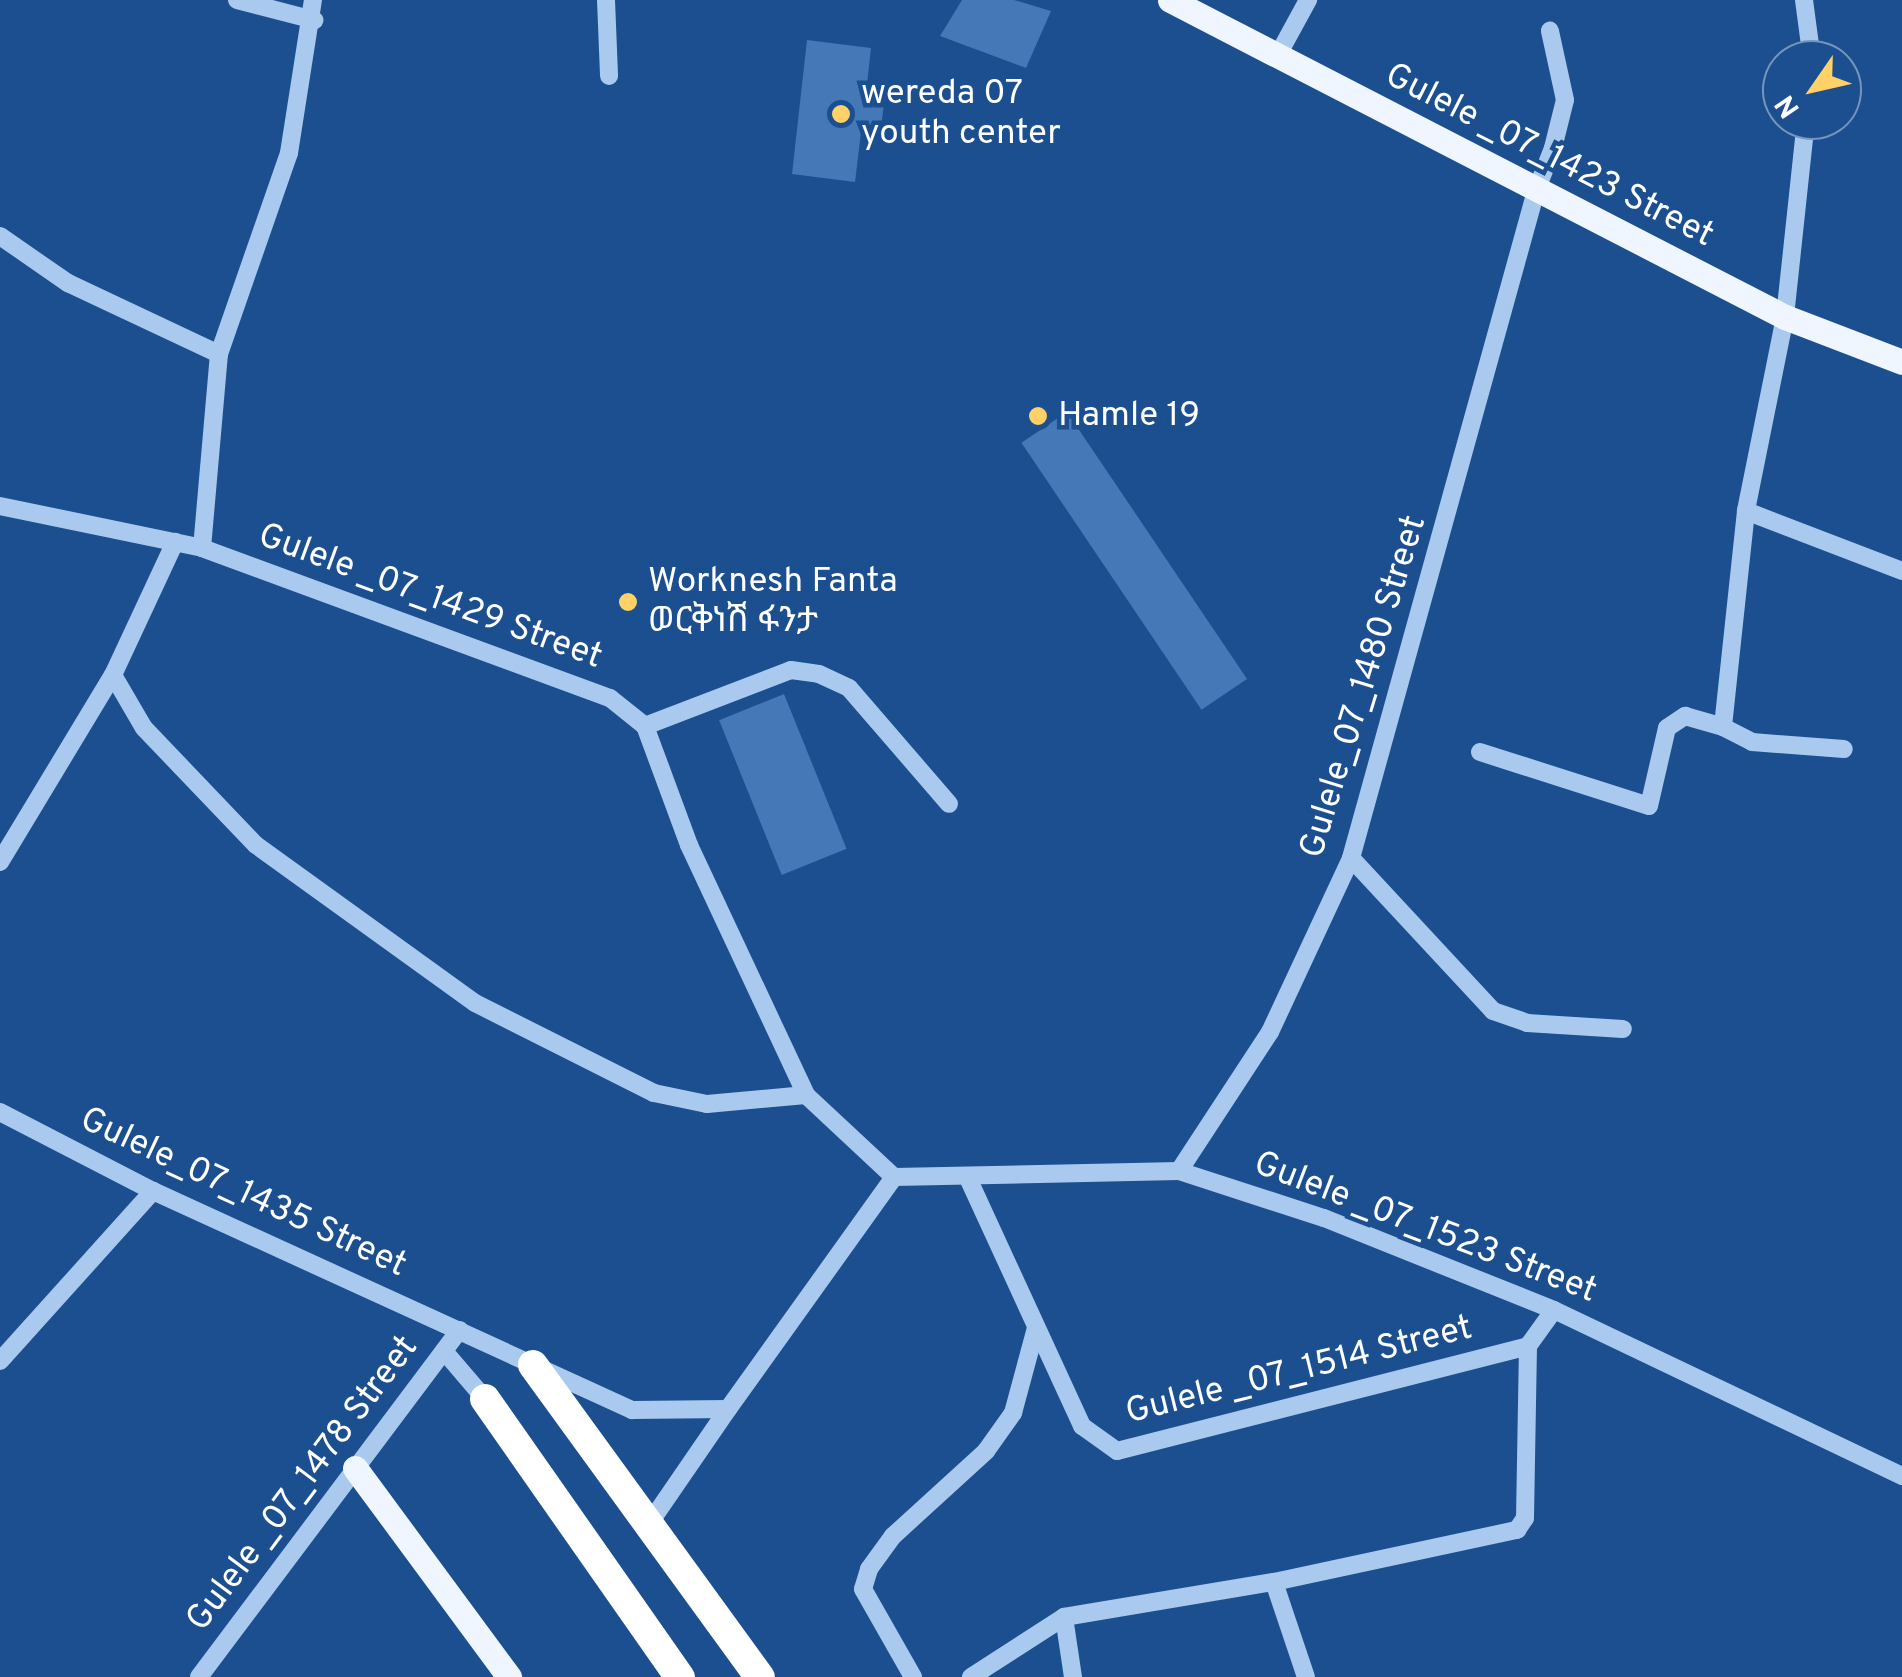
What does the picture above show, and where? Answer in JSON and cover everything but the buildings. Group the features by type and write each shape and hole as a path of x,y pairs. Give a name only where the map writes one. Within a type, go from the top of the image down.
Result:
{"highway":[{"path":"534,1364 760,1677"},
{"path":"485,1399 680,1677"}],"main road":[{"name":"Gulele _07_1423 Street","path":"1170,0 1785,317 1902,362"},
{"path":"355,1468 503,1675"}],"street":[{"path":"237,0 314,20"},
{"path":"202,548 218,354 289,152 314,20 313,0"},
{"path":"606,0 609,76"},
{"path":"1278,55 1308,0"},
{"path":"1804,0 1809,40"},
{"name":"Gulele_07_1480 Street","path":"1179,1170 1270,1032 1350,858 1564,100 1550,31"},
{"path":"1723,727 1746,511 1785,317 1804,140"},
{"path":"0,236 68,283 218,354"},
{"name":"Gulele _07_1429 Street","path":"0,506 202,548 534,667 610,698 645,726"},
{"path":"1746,511 1902,571"},
{"path":"0,862 113,675 175,542"},
{"path":"651,1521 894,1177 806,1095 689,845 645,726 791,670 819,674 849,688 949,804"},
{"path":"113,675 144,728 256,846 475,1003 654,1093 707,1104 806,1095"},
{"path":"1480,752 1649,806 1667,728 1685,716 1723,727 1752,742 1844,749"},
{"path":"1350,858 1493,1010 1526,1024 1623,1029"},
{"name":"Gulele_07_1435 Street","path":"0,1112 154,1191 632,1410 728,1409"},
{"name":"Gulele _07_1523 Street","path":"894,1177 1179,1170 1324,1218 1554,1310 1902,1476"},
{"name":"Gulele _07_1514 Street","path":"968,1178 1082,1426 1118,1451 1528,1346 1554,1310"},
{"path":"0,1360 154,1191"},
{"path":"913,1677 863,1589 869,1569 893,1536 986,1451 1013,1413 1036,1326"},
{"name":"Gulele _07_1478 Street","path":"199,1677 460,1330"},
{"path":"972,1677 1064,1616 1274,1582 1516,1530 1525,1518 1528,1346"},
{"path":"444,1351 485,1399"},
{"path":"1274,1582 1306,1677"},
{"path":"1064,1616 1073,1677"}],"place":[{"name":"wereda 07 youth center","path":"841,114"},
{"name":"Hamle 19","path":"1038,416"},
{"name":"Worknesh Fanta ወርቅነሽ ፋንታ","path":"628,602"}]}
